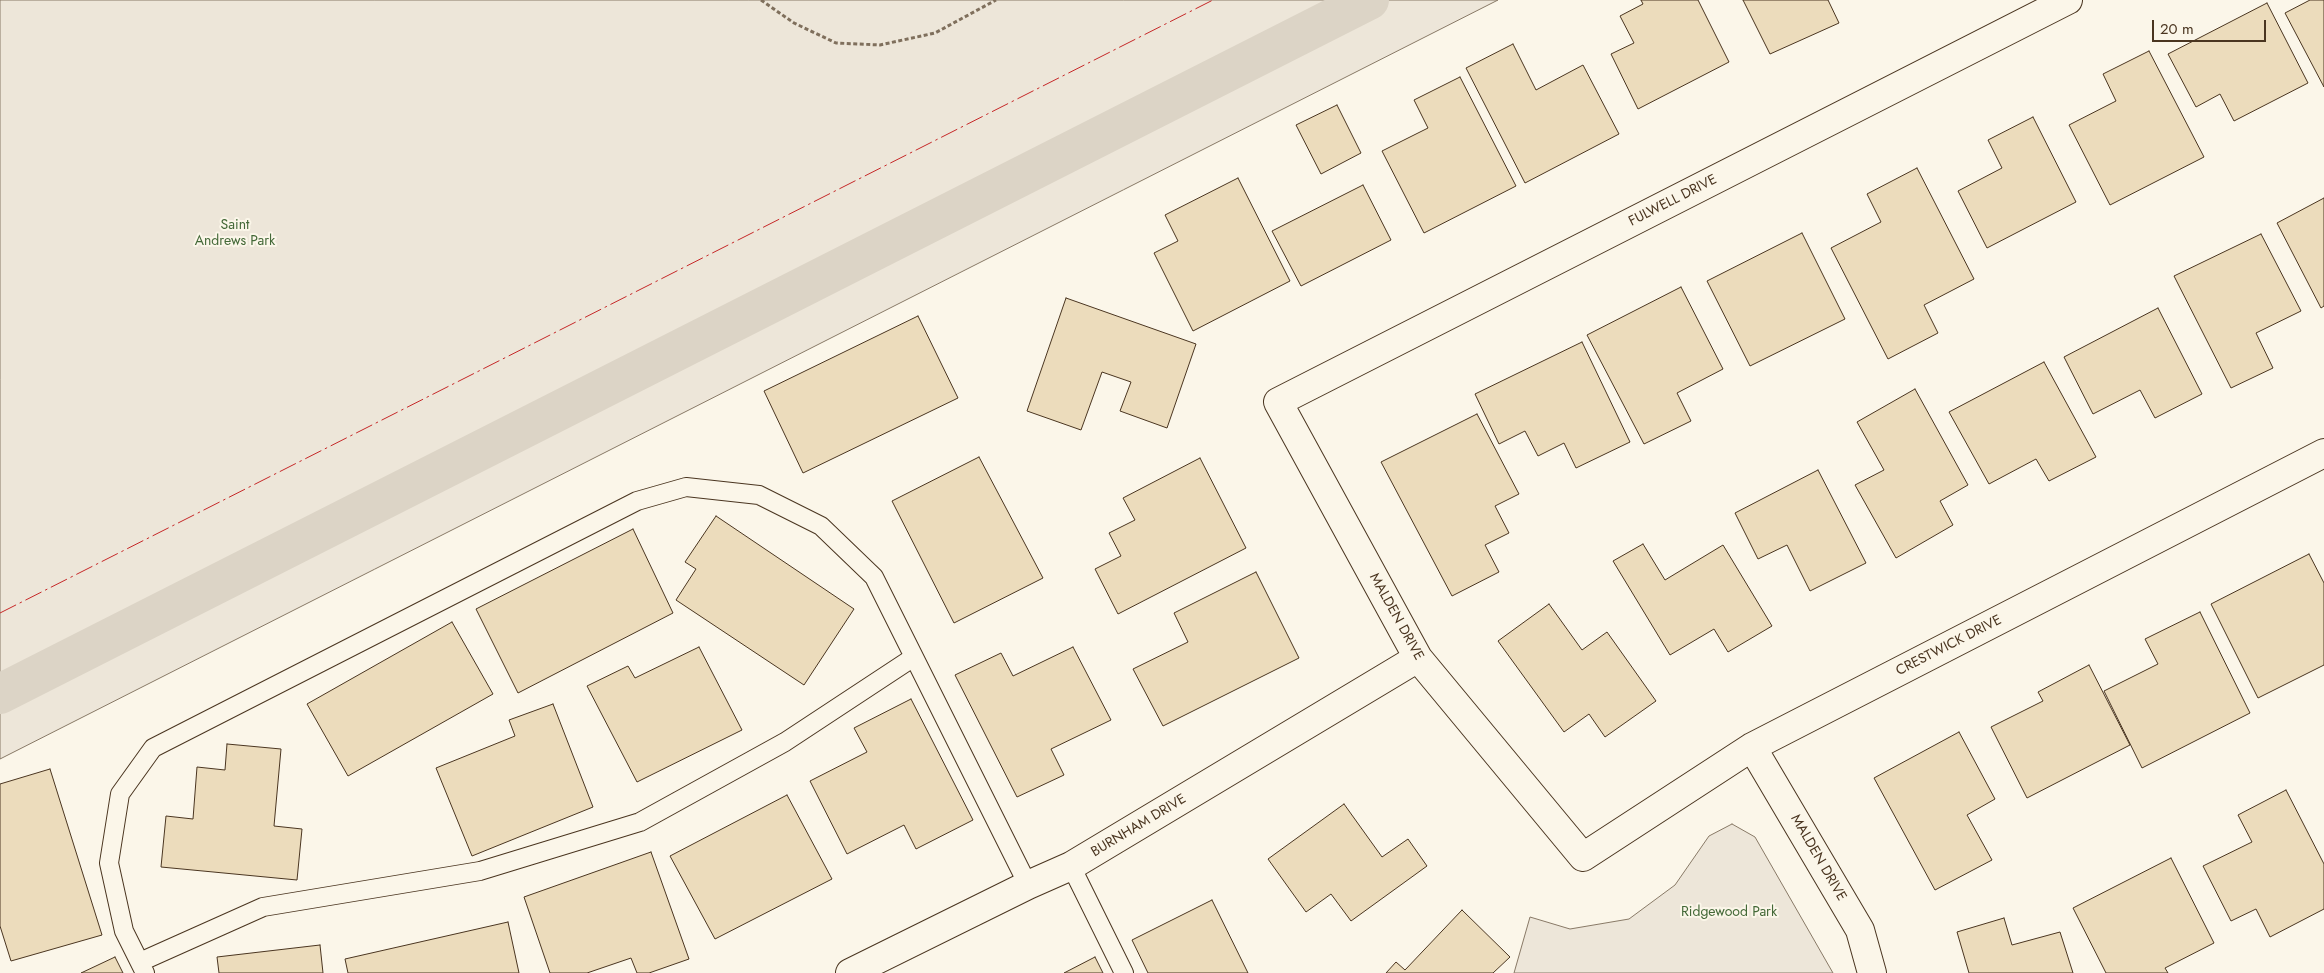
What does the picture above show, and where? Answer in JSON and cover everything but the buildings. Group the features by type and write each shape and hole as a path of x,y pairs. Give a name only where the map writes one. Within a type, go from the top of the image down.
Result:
{"street":[{"name":"FULWELL DRIVE","path":"1278,402 2068,0"},
{"name":"MALDEN DRIVE","path":"1278,402 1418,658 1583,857"},
{"name":"CRESTWICK DRIVE","path":"1583,857 1752,747 2324,453"},
{"name":"BURNHAM DRIVE","path":"850,973 1028,885 1071,866 1418,658"},
{"name":"MALDEN DRIVE","path":"1752,747 1860,930 1872,973"}],"lane":[{"path":"914,657 786,742 640,822 480,872 263,907 143,968 124,931 109,863 120,794 153,748 637,501 686,488 759,495 821,526 874,577 914,657 1028,885"},
{"path":"1071,866 1124,973"}],"path":[{"path":"761,0 794,23 836,43 880,45 935,33 996,0"}],"green space":[{"name":"Saint Andrews Park","path":"0,0 1498,0 0,759"},
{"name":"Ridgewood Park","path":"1732,824 1755,837 1833,973 1514,973 1530,917 1570,929 1629,919 1675,885 1709,836"}],"waterway":[{"path":"0,694 1369,0"}],"power":[{"path":"0,613 1213,0"}]}
